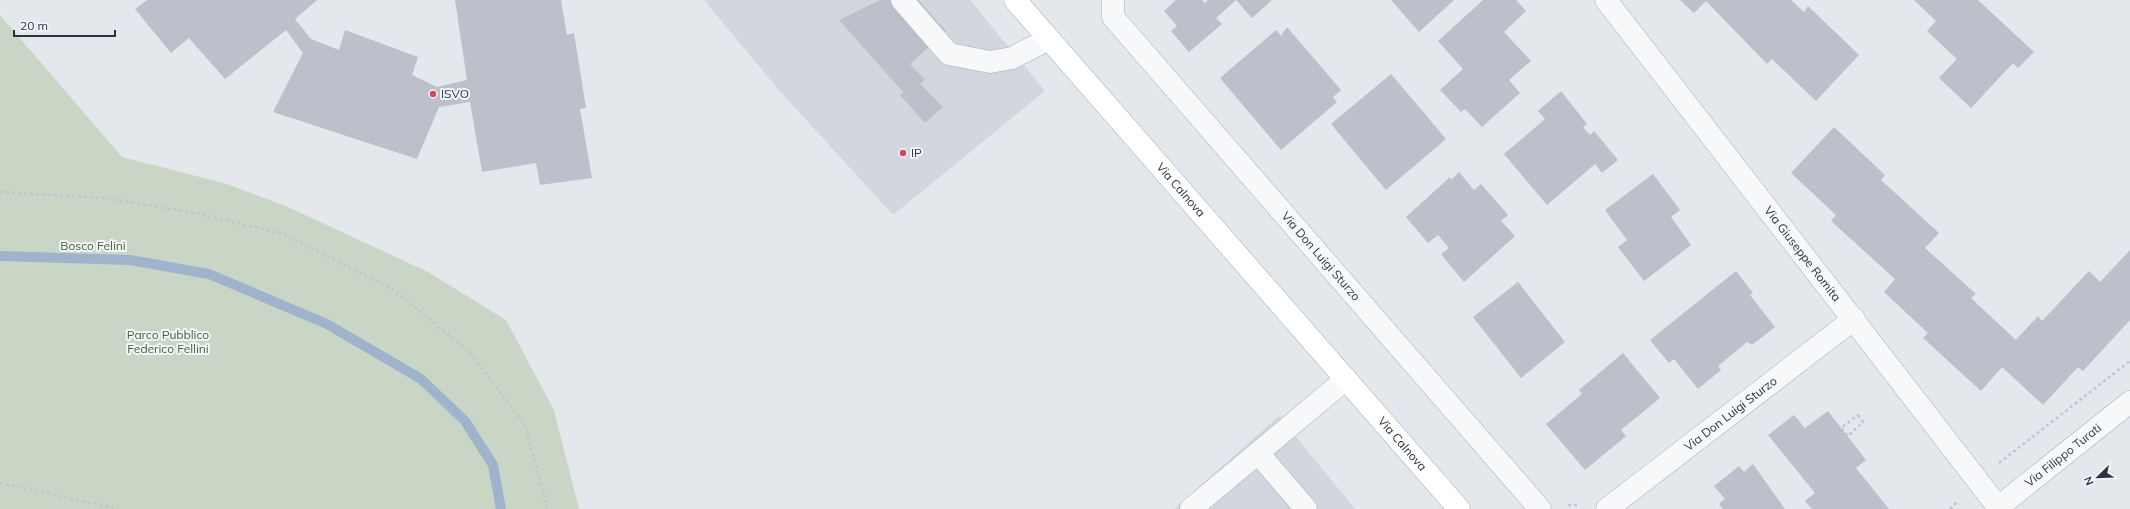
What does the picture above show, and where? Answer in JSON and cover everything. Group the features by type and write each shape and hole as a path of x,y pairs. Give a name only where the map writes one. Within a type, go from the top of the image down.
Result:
{"main road":[{"name":"Via Calnova","path":"1015,0 1459,509"}],"street":[{"path":"902,0 949,54 990,62 1012,58 1049,39"},
{"name":"Via Don Luigi Sturzo","path":"1113,0 1113,17 1540,509"},
{"name":"Via Giuseppe Romita","path":"1606,0 1978,480 1997,508"},
{"name":"Via Don Luigi Sturzo","path":"1608,509 1854,319"},
{"path":"1191,509 1346,379"},
{"name":"Via Filippo Turati","path":"1997,508 2130,402"},
{"path":"1258,453 1306,509"}],"path":[{"path":"0,192 104,198 195,213 283,234 394,290 469,352 525,425 546,503 546,509"},
{"path":"1950,509 1978,480 2130,361"},
{"path":"1858,415 1863,422 1848,436 1841,428 1858,415"},
{"path":"0,483 118,509"},
{"path":"1566,505 1586,506"}],"shaded area":[{"name":"IP","path":"704,0 970,0 1045,91 893,215 777,88"},
{"path":"1279,416 1355,509 1174,509"}],"green space":[{"name":"Parco Pubblico Federico Fellini","path":"0,15 122,157 227,184 288,207 428,272 506,320 554,410 579,509 0,509"}],"building":[{"name":"ISVO","path":"147,0 317,0 295,19 311,39 339,50 345,30 418,57 412,75 437,87 467,80 455,0 561,0 567,35 574,33 586,108 580,109 592,178 540,185 536,163 482,172 470,102 439,107 417,159 273,112 303,53 286,30 225,79 189,38 171,53 135,9"},
{"path":"880,0 918,0 946,31 910,64 925,80 920,84 943,107 925,123 900,95 904,93 839,20"},
{"path":"1176,0 1202,0 1205,3 1208,0 1236,0 1216,18 1222,24 1189,52 1171,31 1177,26 1164,11"},
{"path":"1236,0 1272,0 1252,18"},
{"path":"1391,0 1454,0 1419,32"},
{"path":"1483,0 1516,0 1526,11 1504,32 1531,61 1509,80 1520,93 1482,127 1465,109 1461,112 1440,90 1463,69 1438,41"},
{"path":"1680,0 1791,0 1804,12 1808,6 1859,55 1816,101 1772,59 1767,64 1706,1 1694,13"},
{"path":"1914,0 1978,0 2034,52 2018,68 2013,63 1971,108 1939,78 1957,59 1927,31 1936,21"},
{"path":"1287,27 1341,90 1333,97 1337,102 1281,150 1220,78 1276,30 1281,36"},
{"path":"1391,74 1446,139 1386,190 1331,124"},
{"path":"1561,91 1587,124 1583,127 1590,135 1594,131 1618,160 1602,173 1595,164 1547,205 1504,154 1545,119 1538,111"},
{"path":"1834,127 1885,175 1881,180 1939,233 1925,248 1976,294 1971,298 2016,340 2038,316 2042,321 2089,271 2100,282 2130,250 2130,320 2083,371 2078,367 2043,405 2002,367 1981,391 1923,338 1928,333 1884,292 1895,279 1831,221 1836,215 1791,173"},
{"path":"1459,172 1474,190 1481,184 1508,215 1501,221 1515,236 1464,282 1441,254 1449,248 1438,235 1428,243 1406,217 1450,177 1451,180"},
{"path":"1653,174 1680,210 1671,217 1691,245 1644,281 1618,247 1627,240 1605,210"},
{"path":"1736,271 1753,293 1750,295 1775,327 1752,345 1747,342 1718,366 1721,370 1698,389 1674,359 1669,363 1650,340"},
{"path":"1518,282 1565,342 1521,378 1473,317"},
{"path":"1623,353 1660,398 1621,430 1626,436 1585,470 1546,424 1582,394 1579,390"},
{"path":"1828,411 1866,460 1856,468 1889,509 1812,509 1805,501 1815,493 1768,435 1794,415 1805,428"},
{"path":"1753,464 1785,509 1723,509 1719,504 1725,499 1714,486 1739,466 1744,472"}],"waterway":[{"path":"0,256 130,260 209,274 327,324 421,379 465,421 493,465 501,509"}],"place":[{"name":"ISVO","path":"433,94"},
{"name":"IP","path":"903,153"}],"park label":[{"name":"Bosco Felini","path":"93,246"}]}
